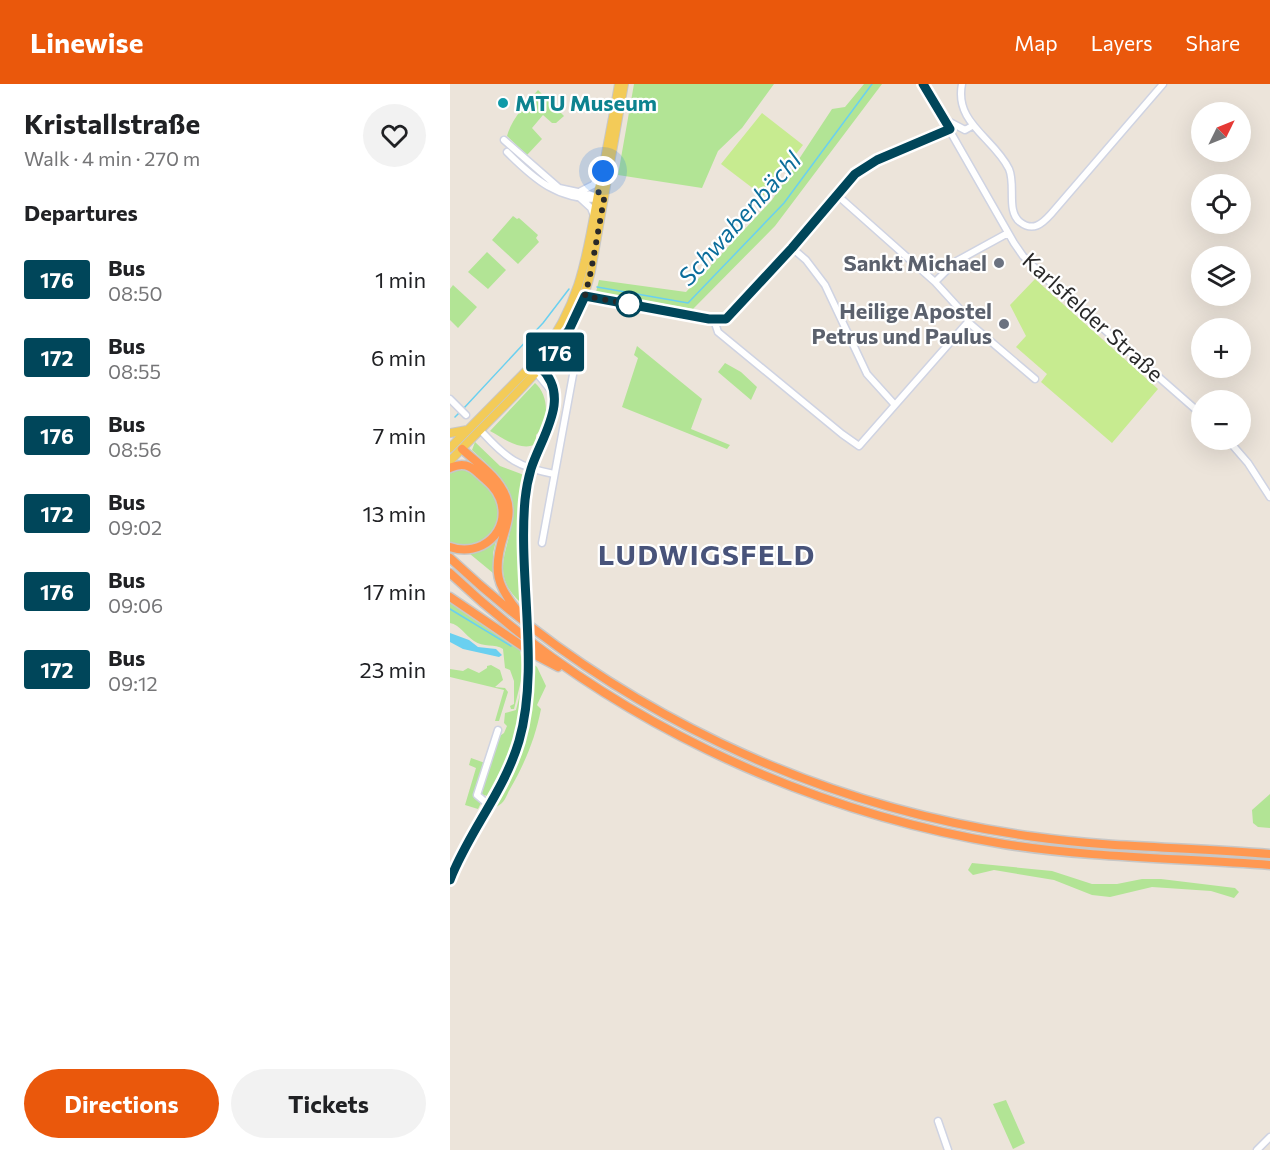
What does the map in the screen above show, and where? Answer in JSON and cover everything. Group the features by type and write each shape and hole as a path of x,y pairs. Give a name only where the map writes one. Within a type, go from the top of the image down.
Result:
{"highway":[{"path":"455,446 491,474 507,499 509,513 497,556 497,576 506,597 535,631"},
{"path":"450,468 461,464 476,471 496,491 502,514 496,534 484,545 467,550 450,547"},
{"path":"450,558 535,631 621,690 685,727 787,773 875,804 972,827 1097,844 1270,854"},
{"path":"450,573 512,626 588,681 642,715 721,756 794,788 872,814 967,837 1051,851 1270,865"},
{"path":"450,597 537,656 588,681"}],"main road":[{"path":"455,446 539,371 569,330 591,271 603,171 619,84"},
{"path":"450,461 455,446 468,429 532,365 552,340 581,294 594,216 600,198 624,84"},
{"path":"450,433 468,429"}],"street":[{"name":"Karlsfelder Straße","path":"923,84 1021,253 1042,275 1191,406"},
{"path":"962,84 961,100 964,113 972,126 992,145 1010,171 1014,215 1022,224 1034,227 1040,225 1051,214 1163,84"},
{"path":"944,119 965,130 972,126"},
{"path":"581,294 723,320 730,316 792,248 855,174 866,165 950,129"},
{"path":"594,216 580,194 559,188 515,150 505,146 550,189 580,194 600,198"},
{"path":"580,194 594,184 603,171"},
{"path":"837,195 935,282 966,316 968,322 1035,380"},
{"path":"935,282 955,262 1008,232"},
{"path":"792,248 806,260 825,285 867,374 895,405"},
{"path":"714,320 718,332 859,446 968,322"},
{"path":"542,543 577,353"},
{"path":"450,880 469,838 504,781 519,741 525,711 527,664 525,509 531,469 554,413 554,396 539,371 532,365"},
{"path":"450,399 466,414"},
{"path":"483,433 514,462 531,469 554,474"},
{"path":"1237,450 1248,462 1270,497"},
{"path":"490,806 477,795 498,730"},
{"path":"939,1121 948,1150"},
{"path":"1257,1150 1270,1137"}],"green space":[{"path":"634,84 774,84 742,128 718,151 702,188 618,175"},
{"path":"864,84 882,84 775,226 693,309 596,292 599,280 686,292 772,200 832,109 845,107"},
{"path":"538,90 564,116 556,123 552,123 543,115 532,128 542,139 527,155 507,136 516,117"},
{"path":"762,113 803,145 763,196 721,164"},
{"path":"513,216 519,218 538,235 536,238 539,242 518,264 492,240"},
{"path":"487,252 506,270 488,289 468,272"},
{"path":"1035,279 1158,389 1112,443 1041,382 1047,374 1016,347 1026,336 1010,305"},
{"path":"453,285 477,307 458,328 450,320 450,289"},
{"path":"637,346 702,399 691,429 730,445 727,449 622,407 638,358 634,355"},
{"path":"725,363 741,372 757,387 751,400 718,372"},
{"path":"535,383 543,394 546,409 544,423 536,435 536,444 518,445 490,431"},
{"path":"475,442 500,466 524,475 520,500 520,602 511,592 503,572 512,520 506,488 491,468 472,450"},
{"path":"460,468 473,473 487,487 496,500 499,510 499,521 492,535 480,544 464,547 450,543 450,472"},
{"path":"497,537 493,553 493,573 470,554 485,548"},
{"path":"450,601 520,649 523,673 514,709 510,706 514,704 514,681 510,670 505,668 503,649 478,643 450,623"},
{"path":"532,663 537,667 546,686 537,705 541,709 539,720 533,741 520,770 505,799 496,807 520,757 530,704"},
{"path":"491,665 500,670 503,680 495,687 505,688 508,692 499,721 495,721 504,690 450,677 450,669 463,671 468,668 479,673"},
{"path":"520,694 522,695 522,708 514,748 504,774 491,797 485,795 483,798 480,795 497,738 504,733 507,726 504,723 505,713 516,710"},
{"path":"471,758 485,763 477,799 481,803 478,809 465,805 476,768 469,765"},
{"path":"1270,794 1270,828 1258,827 1253,823 1252,810"},
{"path":"972,863 1052,871 1092,884 1117,884 1142,879 1161,879 1235,888 1239,892 1234,898 1211,891 1152,887 1110,897 1092,895 1054,880 994,870 973,875 968,870"},
{"path":"1006,1100 1025,1143 1013,1149 993,1104"}],"water":[{"path":"450,633 469,640 478,647 496,649 502,655 499,657 463,649 450,642"}],"waterway":[{"name":"Schwabenbächl","path":"597,287 688,303 784,203 872,84"},
{"name":"Schwabenbächl","path":"464,408 543,323 569,289"},
{"name":"Schwabenbächl","path":"455,417 461,411"},
{"path":"450,609 511,646"}],"bus line":[{"name":"176","path":"450,880 469,838 504,781 512,763 522,727 526,696 524,547 526,491 531,469 554,413 555,405 553,386 547,373 541,368 569,330 585,296 709,319 726,319 792,248 855,174 866,165 950,129 923,84"}],"place":[{"name":"MTU Museum","path":"503,103"},
{"name":"Sankt Michael","path":"999,263"},
{"name":"Heilige Apostel Petrus und Paulus","path":"1004,324"}],"district":[{"name":"LUDWIGSFELD","path":"707,555"}],"route":[{"path":"603,171 598,195 604,199 585,296 634,305 629,304"}]}
